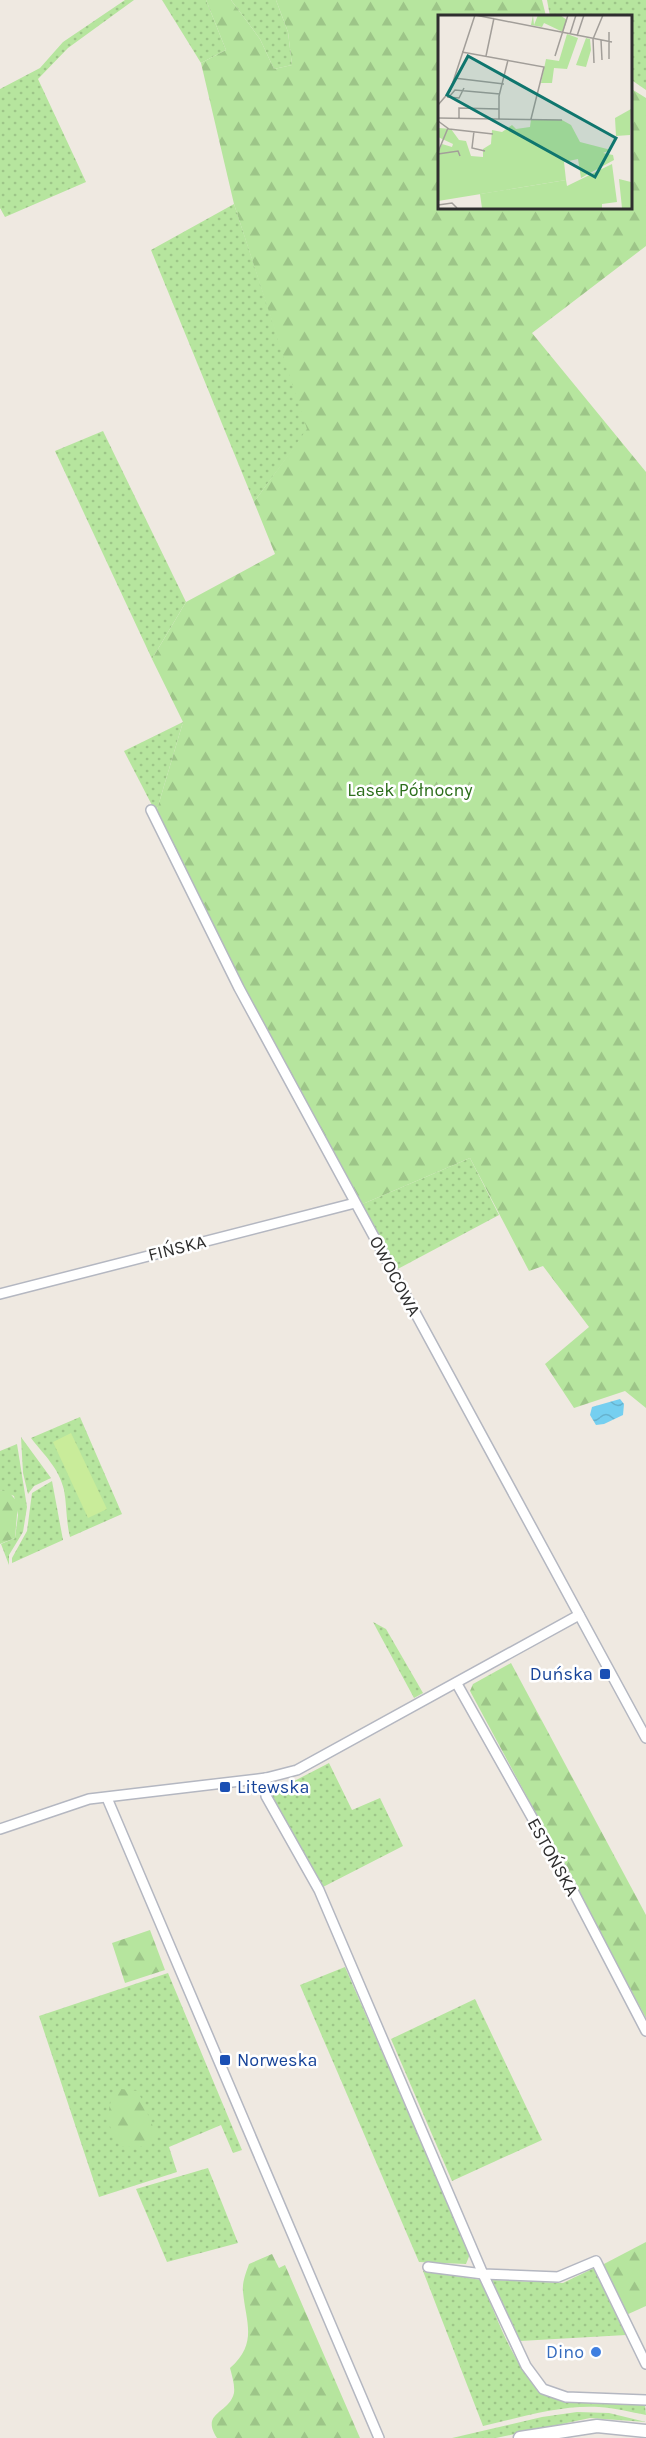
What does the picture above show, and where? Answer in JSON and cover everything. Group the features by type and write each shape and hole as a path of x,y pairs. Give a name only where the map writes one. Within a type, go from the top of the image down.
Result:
{"main road":[{"path":"520,2438 597,2426 646,2431"}],"street":[{"name":"OWOCOWA","path":"151,810 238,988 646,1738"},
{"name":"FIŃSKA","path":"0,1294 355,1203"},
{"path":"0,1829 89,1799 266,1778 306,1766 579,1616"},
{"name":"ESTOŃSKA","path":"457,1684 570,1885 646,2031"},
{"path":"266,1778 266,1796 319,1890 483,2274 526,2366 543,2389 566,2397 646,2400"},
{"path":"107,1798 379,2438"},
{"path":"428,2267 483,2274 558,2277 596,2261 646,2364"}],"green space":[{"path":"125,0 134,0 68,48 38,79 86,182 5,217 0,208 0,89 40,68 63,42"},
{"path":"162,0 206,0 226,50 201,63"},
{"name":"Lasek Północny","path":"206,0 231,0 260,39 274,69 292,65 288,32 276,0 542,0 546,15 438,15 438,208 631,208 631,89 646,98 646,246 532,333 646,472 646,1408 625,1391 574,1408 545,1364 589,1327 543,1266 529,1271 470,1158 358,1206 213,929 156,813 183,722 152,659 186,602 275,554 254,502 307,429 234,204 201,63 226,50"},
{"path":"231,0 276,0 288,32 292,65 274,69 260,39"},
{"path":"547,0 646,0 646,90 631,80 631,15 550,15"},
{"path":"234,204 308,429 254,502 151,250"},
{"path":"103,431 186,602 152,659 55,451"},
{"path":"183,722 156,813 124,751"},
{"path":"470,1158 499,1215 394,1271 358,1206"},
{"path":"80,1417 122,1514 70,1537 62,1482 31,1438"},
{"path":"71,1433 107,1509 88,1518 53,1442"},
{"path":"21,1437 51,1478 34,1486 28,1494 23,1473"},
{"path":"17,1444 27,1507 23,1532 9,1555 9,1565 1,1544 15,1538 18,1515 14,1496 0,1490 0,1451"},
{"path":"52,1481 63,1540 12,1563 12,1558 27,1531 32,1493"},
{"path":"0,1490 9,1492 18,1503 15,1538 0,1544"},
{"path":"373,1622 386,1629 423,1693 414,1698"},
{"path":"511,1663 646,1915 646,2018 470,1691 473,1684"},
{"path":"329,1763 352,1810 380,1798 403,1846 321,1888 272,1797 275,1791"},
{"path":"150,1930 165,1970 125,1983 112,1943"},
{"path":"345,1967 470,2254 466,2264 419,2262 300,1985"},
{"path":"168,1973 242,2150 233,2153 221,2125 169,2147 177,2172 99,2197 39,2016"},
{"path":"475,1999 542,2140 452,2181 391,2039"},
{"path":"121,2089 138,2091 157,2136 145,2146 122,2147 110,2127 109,2109 113,2092"},
{"path":"208,2168 238,2243 167,2262 136,2189"},
{"path":"646,2242 646,2306 626,2315 602,2265"},
{"path":"272,2254 279,2268 285,2265 360,2438 217,2438 212,2423 234,2393 230,2368 239,2359 247,2341 248,2323 243,2288 249,2264"},
{"path":"594,2268 626,2335 520,2341 492,2280 563,2283"},
{"path":"423,2271 481,2280 512,2351 534,2383 548,2394 563,2400 645,2405 646,2415 611,2408 584,2407 541,2412 483,2426"},
{"path":"577,2412 609,2413 646,2422 590,2418 496,2438 452,2438 542,2417"}],"water":[{"path":"620,1399 624,1404 623,1415 604,1424 596,1425 590,1415 592,1407"}],"place":[{"name":"Duńska","path":"605,1674"},
{"name":"Litewska","path":"225,1787"},
{"name":"Norweska","path":"225,2060"},
{"name":"Dino","path":"596,2352"}]}
